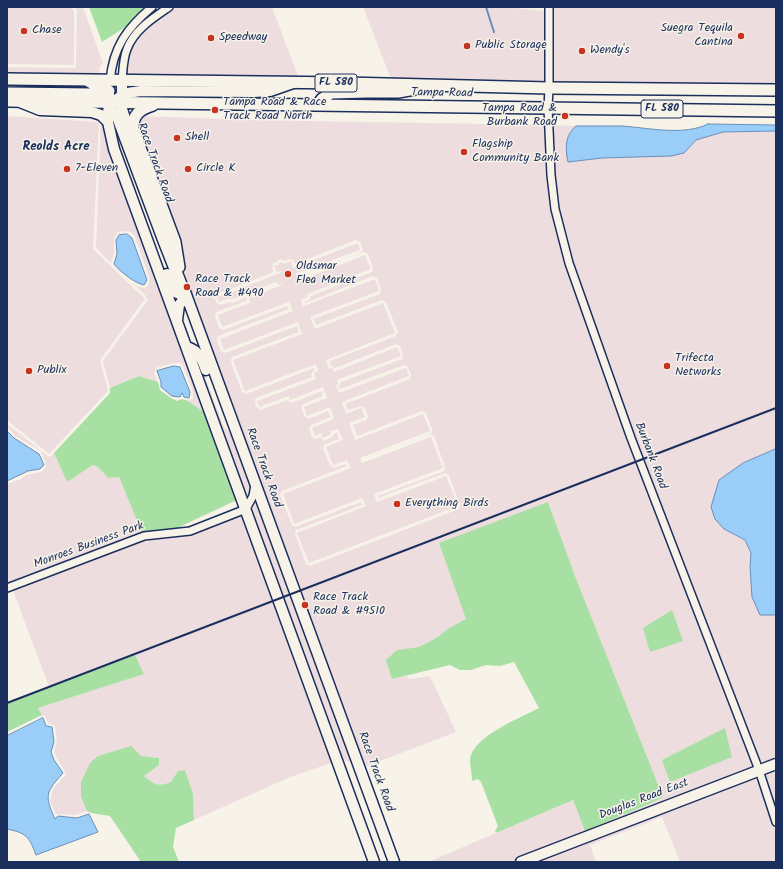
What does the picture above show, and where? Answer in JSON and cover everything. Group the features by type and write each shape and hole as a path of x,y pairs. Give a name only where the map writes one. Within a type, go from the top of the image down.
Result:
{"main road":[{"name":"FL 580","path":"7,79 85,80 112,97"},
{"name":"FL 580","path":"112,97 122,81"},
{"name":"Tampa Road","path":"122,81 294,82 549,88 776,90"},
{"path":"7,92 92,94 112,97 127,92 141,91 270,91 294,82"},
{"path":"318,105 322,98 331,93 398,92 431,85"},
{"name":"FL 580","path":"12,102 112,97"},
{"path":"112,97 108,122 114,149 374,862"},
{"path":"112,97 164,241 186,297"},
{"name":"Tampa Road","path":"112,97 162,103 776,111"},
{"name":"Race Track Road","path":"112,97 125,122 179,267 186,297 394,862"},
{"path":"12,102 40,110 92,112 102,115 108,122"},
{"path":"162,103 139,111 134,117 132,123 175,242 179,267"},
{"path":"121,168 137,191 175,292 186,297"},
{"path":"177,322 179,306 186,297"},
{"path":"186,347 193,341 196,334 197,325"},
{"path":"186,347 196,351 202,359 227,425 238,438"},
{"path":"231,469 243,452"},
{"name":"Douglas Road East","path":"521,862 776,764"}],"street":[{"path":"112,97 112,65 118,47 122,39 139,18 152,7"},
{"path":"122,81 124,59 131,40 161,9 169,7"},
{"name":"Burbank Road","path":"549,7 549,144 555,209 562,236 576,286 631,438 759,770 776,822"},
{"path":"246,509 253,496 255,485"},
{"name":"Monroes Business Park","path":"7,588 144,536 190,531 246,509"}],"shaded area":[{"path":"7,7 71,7 74,12 74,65 7,64"},
{"path":"75,7 83,7 103,63 99,69 100,74 7,73 7,67 75,68 77,11"},
{"path":"176,7 272,7 298,76 126,74 130,50 134,43 151,24"},
{"path":"363,7 503,7 546,11 546,84 391,79"},
{"path":"552,7 776,7 776,85 552,84"},
{"path":"29,115 92,115 100,119 104,123 116,167 207,414 188,401 193,398 193,392 181,363 173,363 156,368 154,374 158,382 139,376 110,388 103,361 148,300 147,297 134,284 145,288 150,279 135,237 131,232 118,232 114,238 114,253 111,263 96,248 101,121 99,119"},
{"path":"7,116 99,122 93,249 145,299 100,360 108,391 49,454 7,420"},
{"path":"140,116 249,120 545,125 552,209 558,237 573,287 628,439 755,768 510,862 428,862 573,800 585,831 663,797 575,576 548,502 467,619 449,628 436,638 419,647 397,650 392,679 407,676 409,679 430,676 456,732 367,766 363,765 288,556 188,290 183,270 136,129","holes":["356,240 360,242 363,249 361,253 326,265 325,267 364,252 368,254 373,268 372,272 311,296 309,300 304,302 305,303 373,276 377,278 381,289 380,294 313,319 316,325 382,300 386,302 398,332 396,336 330,361 331,365 335,368 396,344 400,346 403,355 402,359 341,382 339,387 340,389 404,365 408,367 411,375 410,379 345,404 348,410 361,406 365,408 368,416 367,420 353,425 357,436 422,411 426,413 432,429 430,434 434,436 445,467 444,471 378,496 378,498 445,473 449,475 460,505 459,509 310,566 306,564 295,534 296,530 362,505 361,502 295,527 292,525 280,495 282,491 347,466 346,464 334,468 330,466 323,448 325,444 339,439 337,432 332,437 324,441 320,437 316,439 312,437 309,429 311,425 331,417 328,411 308,419 305,417 301,408 303,404 323,396 322,391 292,403 287,400 261,410 257,408 255,403 256,398 312,377 311,374 315,369 314,368 246,394 242,392 231,362 232,357 299,332 297,326 225,353 221,351 217,341 218,336 289,309 287,306 223,330 219,328 215,316 216,312 246,301 247,297 232,303 229,302 220,305 214,298 216,293 226,291 273,272 273,264 281,259 284,261 290,259 293,260 295,264"]},
{"path":"552,125 576,126 570,131 568,162 690,146 696,140 723,132 776,131 776,449 743,463 724,529 744,540 751,553 750,567 760,615 776,615 776,760 761,766 634,437 572,262 559,209"},
{"path":"358,243 360,250 296,273 299,279 305,281 304,279 365,255 371,269 307,294 308,297 301,300 303,306 375,279 379,291 310,317 315,329 383,303 395,333 326,360 329,369 332,368 334,372 397,347 401,356 337,380 338,384 336,385 339,393 406,368 409,376 342,402 346,414 361,408 365,417 349,423 355,440 423,414 430,431 360,458 362,463 431,437 443,468 374,494 377,502 446,476 458,506 309,563 297,533 366,506 362,498 294,524 283,494 351,468 347,460 333,465 326,447 343,440 338,429 330,431 331,434 323,438 321,433 315,436 312,428 334,419 330,407 307,416 304,407 327,398 323,387 290,400 289,396 259,407 257,401 316,379 314,373 318,371 316,364 245,391 233,360 302,334 298,322 224,350 220,339 293,311 289,302 222,327 218,315 250,303 249,298 282,284 278,285 276,282 230,300 230,298 219,302 217,297 282,272 277,272 274,266 279,265 279,263 282,262 283,264 291,261 293,268"},
{"path":"194,354 199,361 224,427 235,440 252,485 247,502"},
{"path":"7,424 48,456 50,457 54,453 67,482 93,465 98,467 108,478 119,477 142,533 7,584 7,484 21,479 26,475 41,472 46,465 41,451 15,436"},
{"path":"256,498 353,762 341,760 250,510"},
{"path":"244,514 334,762 288,778 194,820 193,794 185,770 178,771 172,782 164,785 156,785 144,776 159,765 159,758 141,756 81,797 87,811 76,815 56,814 50,802 53,789 66,774 54,752 57,742 55,726 48,723 45,716 42,715 38,708 144,674 135,655 49,687 13,590 145,540 146,543 156,538 191,535"},
{"path":"776,768 776,813 764,773"},
{"path":"757,775 776,832 776,862 680,862 662,817 590,845 596,862 532,862"}],"green space":[{"path":"89,7 146,7 127,26 102,42"},
{"path":"139,376 158,382 160,390 171,398 177,401 182,399 188,401 207,414 239,499 175,529 142,533 119,477 108,478 98,467 93,465 67,482 54,453 110,393 110,388"},
{"path":"548,502 575,576 663,797 585,831 573,800 496,833 495,831 498,826 481,782 478,779 472,781 470,760 479,743 488,736 510,722 539,708 514,662 500,666 486,665 471,670 460,670 450,665 392,679 386,660 397,650 419,647 466,619 439,543"},
{"path":"672,610 683,641 650,652 643,628"},
{"path":"135,655 144,674 38,708 42,715 7,732 7,703"},
{"path":"725,728 732,757 670,782 662,760"},
{"path":"131,746 141,756 159,758 159,765 144,776 154,783 160,785 171,782 178,771 185,770 193,794 194,820 176,828 173,847 179,862 141,862 110,816 87,811 81,797 81,782 90,763 98,756"}],"water":[{"path":"708,124 776,125 776,131 723,132 696,140 684,153 671,156 602,158 568,162 566,152 567,142 570,133 576,126 622,126 666,130 688,130 699,128"},
{"path":"127,234 132,238 147,280 144,285 128,277 114,264 117,254 116,240 119,235"},
{"path":"174,366 180,367 190,392 189,398 184,397 182,393 180,397 172,396 161,387 161,382 157,371"},
{"path":"7,431 14,438 39,454 44,465 40,469 28,471 7,481"},
{"path":"776,449 776,615 760,615 752,597 750,567 751,553 745,540 724,529 715,519 711,507 719,480 743,463"},
{"path":"43,718 46,726 52,727 54,742 51,752 54,760 63,773 48,794 49,804 55,819 58,816 77,818 89,814 98,832 36,855 29,839 26,836 19,832 7,829 7,736"}],"waterway":[{"path":"486,7 494,32"}],"railway":[{"path":"7,703 776,408"}],"place":[{"name":"Chase","path":"24,31"},
{"name":"Suegra Tequila Cantina","path":"741,36"},
{"name":"Speedway","path":"211,38"},
{"name":"Public Storage","path":"467,46"},
{"name":"Wendy's","path":"582,51"},
{"name":"Tampa Road & Race Track Road North","path":"215,110"},
{"name":"Tampa Road & Burbank Road","path":"565,116"},
{"name":"Shell","path":"177,138"},
{"name":"Flagship Community Bank","path":"464,152"},
{"name":"7-Eleven","path":"67,169"},
{"name":"Circle K","path":"188,169"},
{"name":"Oldsmar Flea Market","path":"288,274"},
{"name":"Race Track Road & #490","path":"187,287"},
{"name":"Trifecta Networks","path":"667,366"},
{"name":"Publix","path":"29,371"},
{"name":"Everything Birds","path":"397,504"},
{"name":"Race Track Road & #9510","path":"305,605"}],"district":[{"name":"Reolds Acre","path":"56,148"}]}
